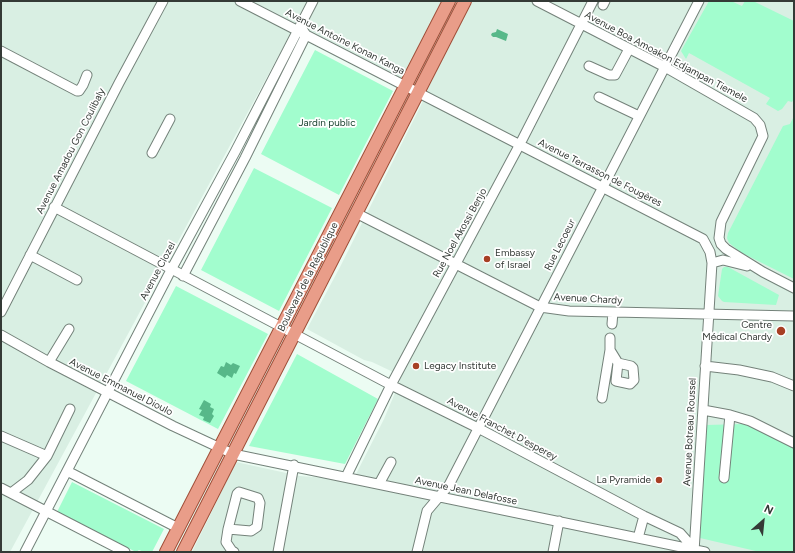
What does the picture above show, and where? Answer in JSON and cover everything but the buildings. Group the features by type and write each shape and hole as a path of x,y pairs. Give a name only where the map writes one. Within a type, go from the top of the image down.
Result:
{"main road":[{"name":"Boulevard de la République","path":"166,552 406,86 448,1"},
{"name":"Boulevard de la République","path":"183,552 465,1"}],"street":[{"name":"Avenue Amadou Gon Coulibaly","path":"1,312 54,207 163,1"},
{"name":"Avenue Antoine Konan Kanga","path":"240,1 301,30 418,92"},
{"name":"Avenue Clozel","path":"25,552 171,270 301,30 313,1"},
{"name":"Avenue Boa Amoakon Edjampan Tiemele","path":"538,1 665,67 754,118 760,125 763,136 722,222 719,238 726,249 763,272 794,288"},
{"name":"Rue Noel Akossi Benjo","path":"346,477 391,385 455,264 477,227 593,1"},
{"name":"Rue Lecoeur","path":"418,552 427,511 449,484 601,187 699,1"},
{"path":"183,276 245,158 301,30"},
{"path":"589,66 609,75 615,75 629,49"},
{"path":"1,51 77,91 79,91 83,86 87,76"},
{"name":"Avenue Terrasson de Fougères","path":"418,92 703,239"},
{"path":"599,97 638,116"},
{"path":"152,153 170,119"},
{"name":"Avenue Franchet D'esperey","path":"54,207 391,385 478,428 644,516 680,533 694,551"},
{"name":"Avenue Chardy","path":"356,213 540,307 569,311 794,316"},
{"path":"708,314 712,263 710,252 703,239 712,235 722,222"},
{"path":"30,255 77,280"},
{"path":"712,263 724,260 763,272"},
{"path":"612,324 613,312"},
{"name":"Avenue Botreau Roussel","path":"694,551 708,314"},
{"path":"49,362 69,329"},
{"name":"Avenue Emmanuel Dioulo","path":"1,335 49,362 173,426 233,454"},
{"path":"602,398 610,350 610,338"},
{"path":"610,350 618,363"},
{"path":"705,366 739,370 772,377 794,386"},
{"path":"11,493 28,480 47,456 70,409"},
{"path":"703,410 730,415 750,421 794,443"},
{"path":"724,478 730,415"},
{"path":"1,436 47,456"},
{"name":"Avenue Jean Delafosse","path":"233,454 294,465 438,497 559,521 694,551 705,552"},
{"path":"379,484 391,462"},
{"path":"278,552 294,465"},
{"path":"67,471 178,528"},
{"path":"1,488 125,552"},
{"path":"228,530 251,531 257,527 260,504 258,498 239,492 237,494 228,530 226,542 234,552"},
{"path":"638,538 644,516"},
{"path":"553,552 559,521"}],"shaded area":[{"path":"1,1 794,1 794,552 192,552 236,462 300,476 353,480 384,419 400,381 391,371 364,360 307,329 340,267 427,93 294,27 10,552 1,552"},
{"path":"497,29 508,34 506,41 491,35 492,33 496,32"},
{"path":"226,362 231,365 233,363 240,366 232,378 227,375 225,378 217,373 221,366 224,367"},
{"path":"204,400 211,404 210,407 214,409 212,414 214,416 210,423 203,420 204,417 199,415 202,410 199,409"}],"green space":[{"path":"709,1 731,1 742,6 745,1 753,1 794,21 794,99 792,102 788,101 782,109 778,111 766,104 770,98 689,53 686,59 681,51"},
{"name":"Jardin public","path":"315,50 393,91 339,195 261,154"},
{"path":"794,116 794,279 742,253 729,243 727,238 728,233 783,126 790,124"},
{"path":"254,168 332,208 279,311 201,270"},
{"path":"724,267 728,267 779,295 776,305 722,301 718,296 722,269"},
{"path":"176,286 268,334 218,429 126,381"},
{"path":"297,354 378,399 345,464 249,446"},
{"path":"744,424 794,448 794,552 760,552 700,538 706,425"},
{"path":"72,482 164,529 152,552 144,552 139,550 136,552 57,512"}],"place":[{"name":"Embassy of Israel","path":"487,259"},
{"name":"Centre Médical Chardy","path":"781,331"},
{"name":"Legacy Institute","path":"416,366"},
{"name":"La Pyramide","path":"659,480"}]}
